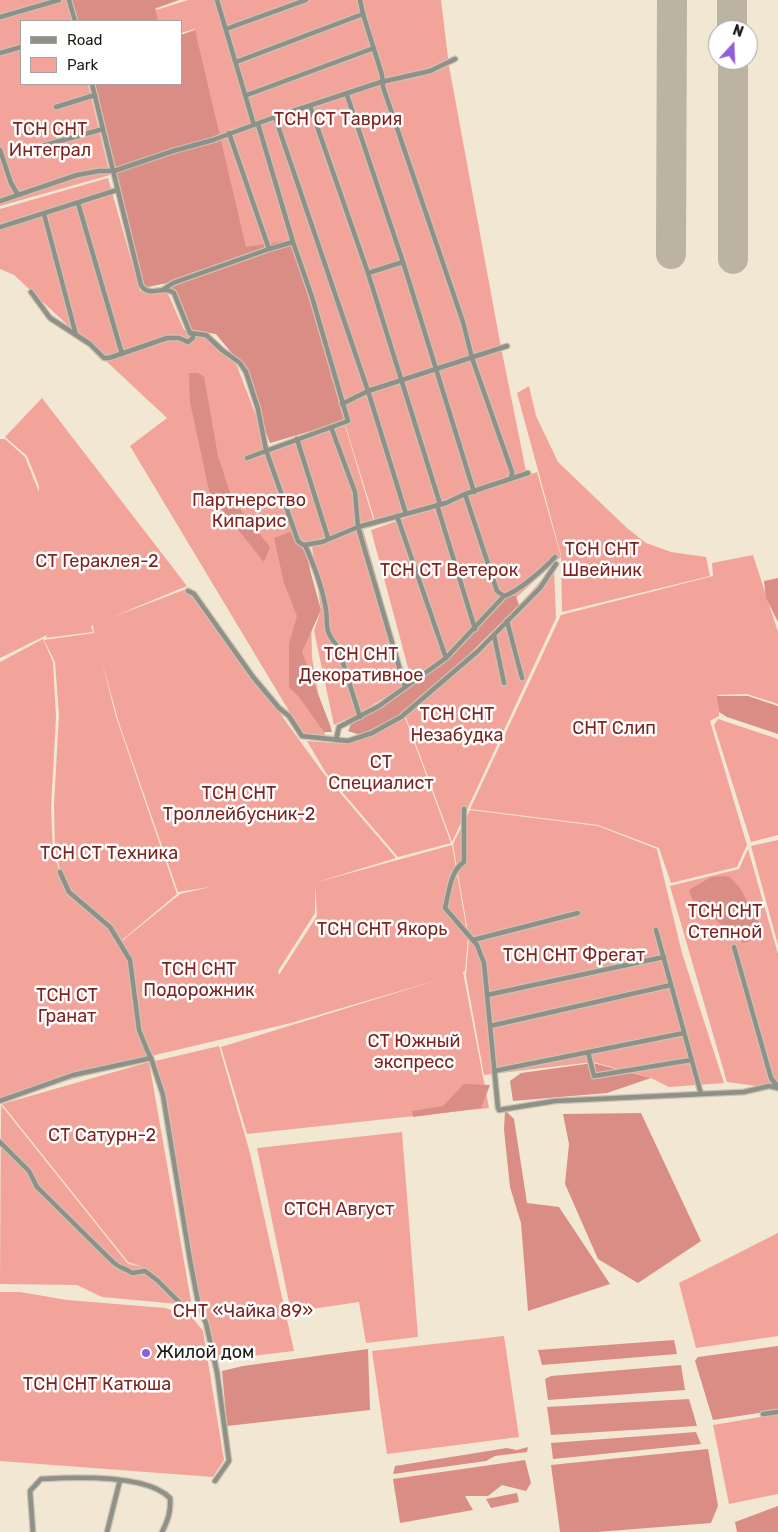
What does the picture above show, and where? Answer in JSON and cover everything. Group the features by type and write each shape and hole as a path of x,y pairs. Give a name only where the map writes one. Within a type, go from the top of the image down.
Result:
{"street":[{"path":"0,17 59,0"},
{"path":"69,0 75,20"},
{"path":"217,0 312,297 348,421 247,458"},
{"path":"226,29 292,2 306,0"},
{"path":"360,0 362,14 382,75 382,82 463,322 472,358 512,472 511,479"},
{"path":"236,62 362,14"},
{"path":"0,53 20,47"},
{"path":"246,95 374,48"},
{"path":"0,201 77,175 99,170 114,171 174,150 213,140 275,117 382,82 425,72 455,59"},
{"path":"92,85 142,288 150,292 164,289 174,283 293,242"},
{"path":"56,107 94,95"},
{"path":"347,95 403,262 474,492"},
{"path":"310,106 368,273 475,629"},
{"path":"275,117 368,391 406,514"},
{"path":"24,151 104,129"},
{"path":"229,133 269,249"},
{"path":"0,150 11,183 18,195"},
{"path":"0,228 117,190"},
{"path":"78,203 122,354"},
{"path":"44,214 76,334"},
{"path":"368,273 403,262"},
{"path":"31,292 50,318 90,344 104,358 174,337 190,342 194,336 190,333 174,293 171,290 164,289"},
{"path":"190,333 206,335 240,363 246,372 258,409 266,450 298,541 305,545 318,574 326,606 326,628 338,647 360,717"},
{"path":"342,404 368,391 507,346"},
{"path":"331,427 355,492 358,527 405,687"},
{"path":"297,439 328,538"},
{"path":"305,545 322,542 358,527 438,505 528,473"},
{"path":"465,494 497,591 504,596"},
{"path":"397,516 446,658"},
{"path":"336,740 339,727 379,706 446,658 504,596 511,594 540,573 555,557"},
{"path":"188,591 194,594 253,677 288,716 302,736 348,741 360,738 401,717 478,651 540,588 556,564"},
{"path":"507,621 522,678"},
{"path":"494,635 504,683"},
{"path":"464,809 464,862 458,866 452,878 445,908 477,945 484,963 498,1109 555,1101 744,1092 769,1086 778,1087"},
{"path":"60,872 69,892 110,927 130,960 139,1030 164,1095 182,1219 199,1307 206,1323 217,1372 229,1462 215,1482"},
{"path":"473,940 578,913"},
{"path":"656,930 701,1094"},
{"path":"734,947 771,1078 778,1087"},
{"path":"487,995 664,957"},
{"path":"490,1026 671,985"},
{"path":"494,1071 684,1033"},
{"path":"588,1052 594,1076 691,1060"},
{"path":"0,1101 73,1075 151,1058"},
{"path":"771,1078 778,1077"},
{"path":"0,1142 29,1171 37,1187 119,1268 127,1269 132,1273 145,1270 185,1308"},
{"path":"763,1414 778,1412"},
{"path":"33,1532 30,1490 41,1479 75,1477 148,1484 165,1492 170,1498 169,1519 162,1532"},
{"path":"107,1532 120,1480"}],"green space":[{"name":"ТСН СНТ Интеграл","path":"0,0 67,0 72,20 20,20 20,85 88,85 110,175 0,206"},
{"path":"67,0 179,0 155,8 158,20 73,20"},
{"name":"ТСН СТ Таврия","path":"179,0 155,9 188,0 441,0 449,66 526,471 438,502 375,521 344,421 270,443 240,363 216,334 189,329 167,283 142,288 89,85 182,85 182,35 195,29 182,33 182,20 78,20"},
{"path":"195,30 246,247 292,240 344,421 270,443 240,363 216,334 189,329 167,283 142,288 89,85 182,85 182,35"},
{"name":"Партнерство Кипарис","path":"108,178 140,291 165,287 184,330 213,337 237,366 268,447 345,426 374,522 309,542 312,657 325,735 304,736 130,446 167,418 14,275 0,269 0,209"},
{"path":"189,373 198,373 204,377 218,456 232,499 270,547 264,562 210,495 190,402"},
{"name":"ТСН СНТ Швейник","path":"529,386 536,416 558,462 627,528 646,543 671,552 706,557 710,576 562,612 561,555 517,393"},
{"path":"42,398 187,586 110,618 189,588 324,774 396,858 314,883 452,845 468,937 465,971 463,972 489,1108 247,1134 221,1047 441,979 291,1023 151,1056 140,1030 132,958 122,941 180,894 210,887 178,892 119,723 102,662 116,717 177,894 121,941 112,927 71,891 61,873 55,851 54,805 59,715 55,662 44,640 94,633 93,625 91,626 93,632 46,638 47,635 0,658 0,439 5,439 25,457 39,492 39,486 27,456 5,437","holes":["315,886 317,916 279,975 278,971 315,913"]},
{"name":"ТСН СТ Ветерок","path":"537,472 561,557 414,690 371,530"},
{"name":"ТСН СНТ Декоративное","path":"363,529 406,685 361,712 334,725 314,631 321,610 312,546"},
{"path":"290,532 304,548 321,610 302,652 332,732 324,732 299,697 289,687 289,644 297,616 284,583 274,538"},
{"name":"СНТ Слип","path":"753,555 778,632 778,704 747,694 718,695 719,716 710,721 747,845 737,867 671,883 659,848 598,825 470,809 561,615 713,576 712,563"},
{"name":"ТСН СНТ Незабудка","path":"554,566 556,618 452,842 404,712 466,659"},
{"path":"778,578 778,622 766,598 764,581"},
{"path":"504,596 516,596 519,605 442,681 395,718 360,735 348,731 351,724 446,658"},
{"name":"ТСН СТ Гранат","path":"43,639 53,662 56,717 51,808 53,852 67,892 109,928 129,960 138,1030 149,1057 0,1100 0,662"},
{"path":"717,696 748,696 778,706 778,734 727,717 719,712"},
{"name":"СТ Специалист","path":"403,712 451,843 398,857 326,773 307,741 349,744 396,719"},
{"path":"718,719 778,739 778,835 751,842 714,725"},
{"name":"ТСН СНТ Фрегат","path":"470,810 598,826 657,849 682,953 724,1083 669,1087 651,1078 593,1062 484,1075 466,976 469,938 453,844"},
{"path":"778,840 778,945 751,846"},
{"name":"ТСН СНТ Степной","path":"748,849 778,954 778,1089 727,1082 670,886 739,869"},
{"path":"711,877 730,877 740,888 764,933 761,938 742,943 742,932 738,929 725,929 711,914 716,907 715,902 708,903 705,912 702,914 692,899 689,890"},
{"name":"СНТ «Чайка 89»","path":"219,1046 250,1153 294,1351 210,1361 155,1061"},
{"name":"СТ Сатурн-2","path":"149,1062 191,1301 186,1306 159,1278 145,1267 178,1304 102,1297 77,1285 0,1284 1,1105 128,1264 143,1267 128,1262 2,1104"},
{"path":"593,1063 651,1078 607,1093 513,1101 510,1081 521,1073"},
{"path":"464,1084 490,1085 481,1108 413,1117 412,1111 443,1106"},
{"path":"505,1110 514,1119 527,1203 559,1207 610,1284 528,1311 521,1223 510,1187 504,1130"},
{"path":"641,1113 701,1241 638,1283 598,1259 565,1184 569,1144 563,1114"},
{"name":"СТСН Август","path":"402,1132 418,1337 366,1343 359,1302 291,1312 257,1148"},
{"path":"778,1233 778,1336 696,1348 679,1283"},
{"name":"ТСН СНТ Катюша","path":"0,1292 20,1292 67,1300 165,1308 191,1316 203,1331 224,1460 213,1477 0,1461"},
{"path":"504,1336 519,1437 387,1454 372,1351"},
{"path":"674,1340 677,1354 542,1365 538,1350"},
{"path":"778,1346 778,1410 713,1420 695,1361 698,1357"},
{"path":"368,1349 370,1410 227,1426 222,1371 243,1366"},
{"path":"681,1365 685,1390 548,1400 545,1379 551,1376"},
{"path":"689,1399 697,1426 551,1435 547,1407"},
{"path":"778,1414 778,1494 729,1504 713,1425"},
{"path":"696,1432 701,1444 553,1459 551,1443"},
{"path":"528,1447 527,1452 495,1456 486,1461 393,1474 395,1466 507,1448 517,1450"},
{"path":"708,1449 718,1506 711,1523 597,1532 560,1532 551,1465"},
{"path":"525,1460 531,1483 526,1491 502,1485 488,1496 465,1496 473,1510 400,1523 393,1479"},
{"path":"517,1493 519,1502 491,1508 486,1499"},
{"path":"778,1506 778,1532 737,1532 735,1522"}],"runway":[{"path":"671,254 672,0"},
{"path":"732,0 732,20"},
{"path":"733,70 733,259"}],"place":[{"name":"Жилой дом","path":"146,1353"}],"park label":[{"name":"СТ Гераклея-2","path":"97,562"},
{"name":"ТСН СНТ Троллейбусник-2","path":"239,804"},
{"name":"ТСН СТ Техника","path":"109,854"},
{"name":"ТСН СНТ Якорь","path":"382,930"},
{"name":"ТСН СНТ Подорожник","path":"199,980"},
{"name":"СТ Южный экспресс","path":"414,1052"}]}
